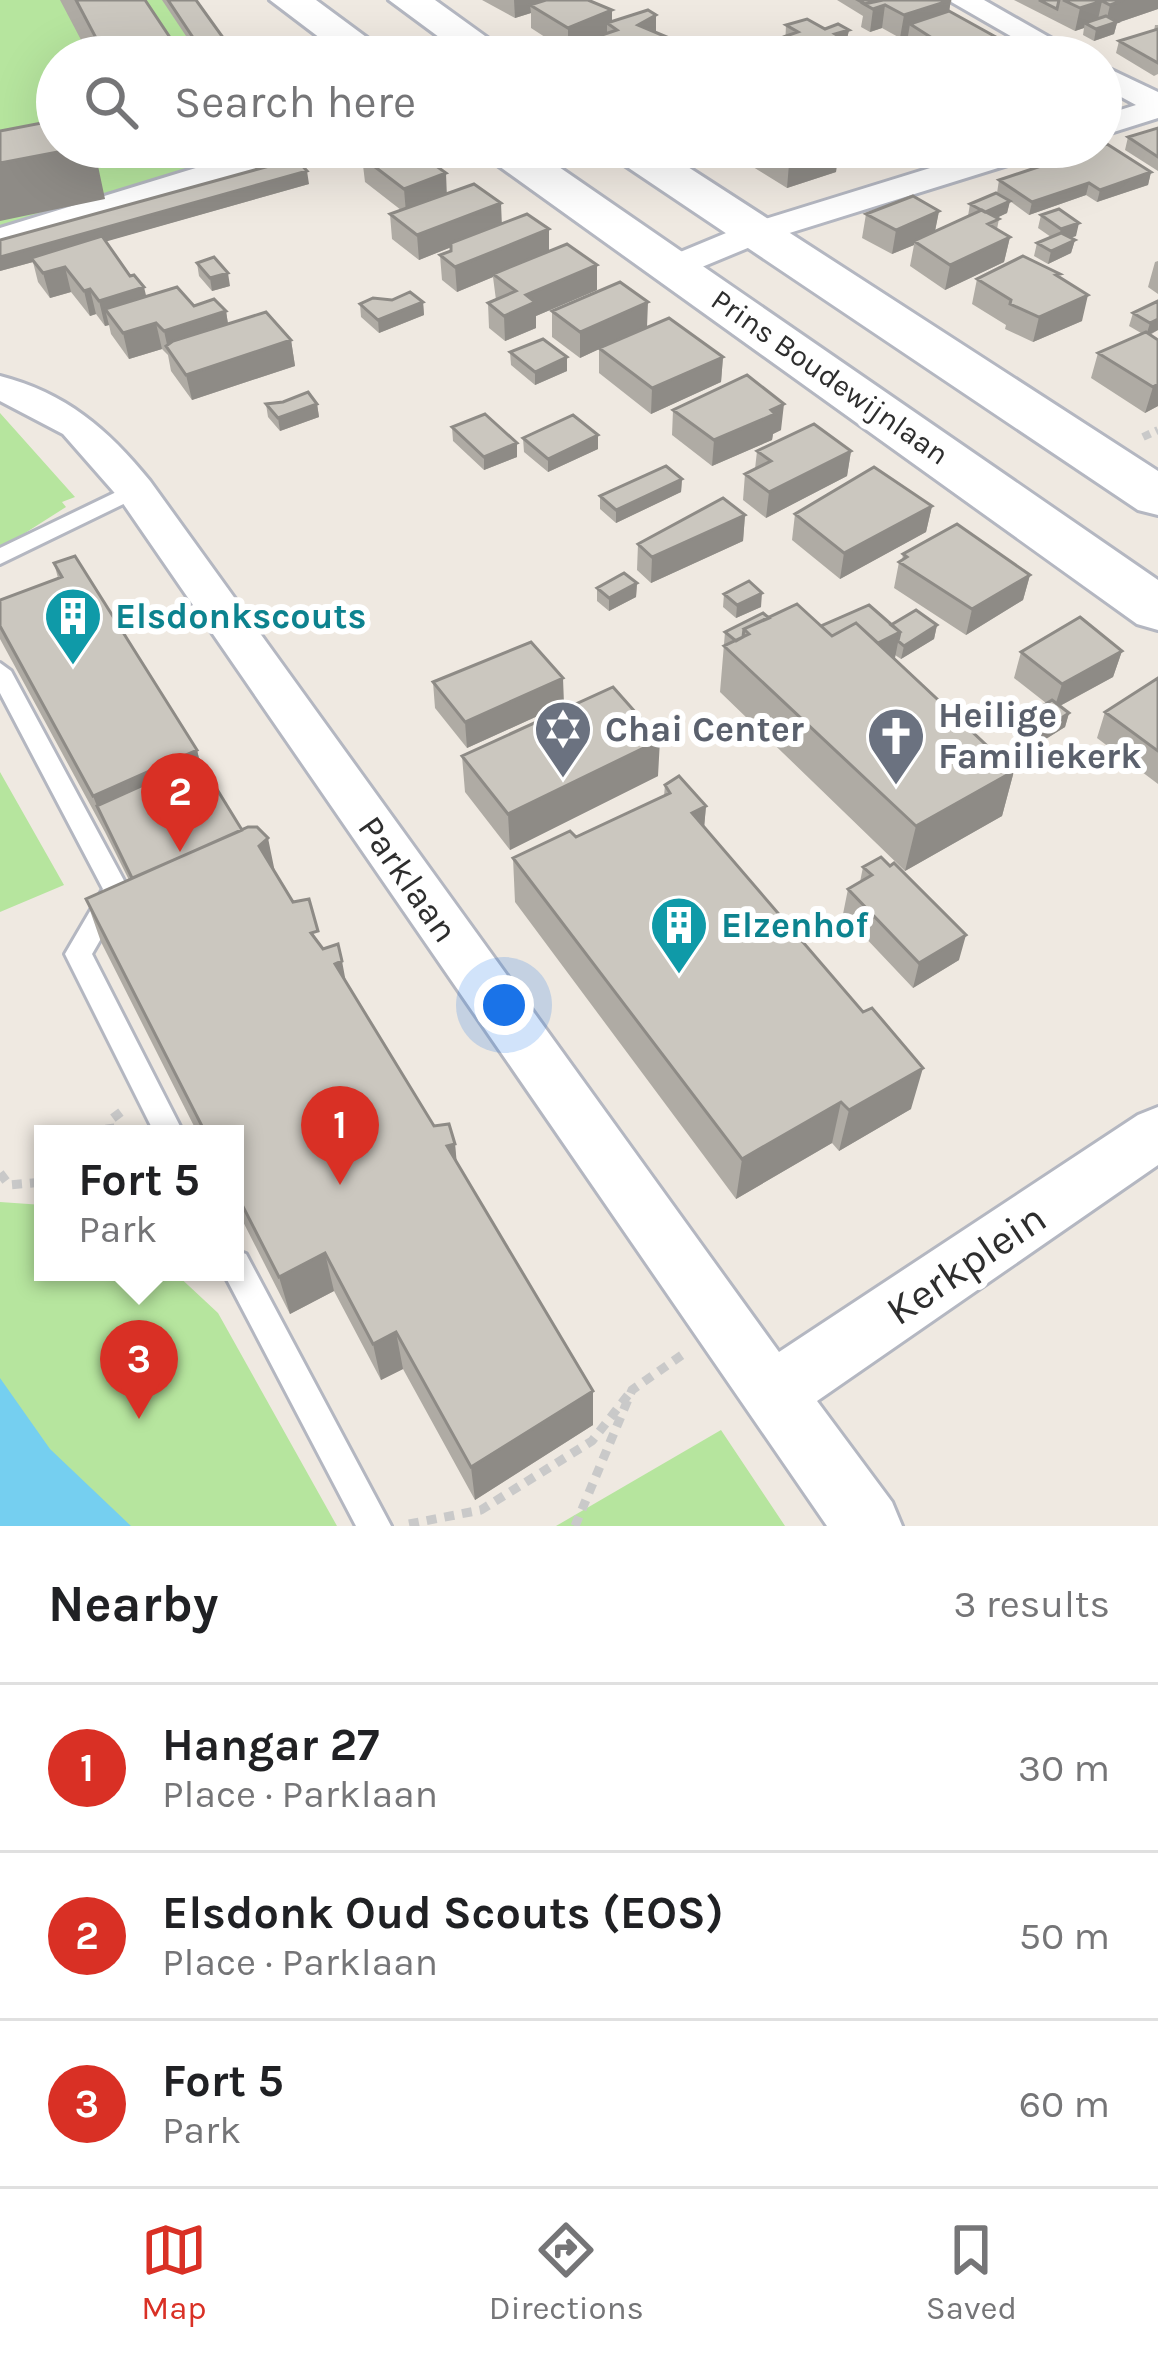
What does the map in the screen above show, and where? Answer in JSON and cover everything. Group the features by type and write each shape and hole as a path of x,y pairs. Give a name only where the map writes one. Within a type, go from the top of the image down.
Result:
{"main road":[{"path":"290,0 342,36"},
{"path":"409,0 462,36"},
{"name":"Prins Boudewijnlaan","path":"531,168 1158,609"},
{"path":"658,168 1158,497"}],"street":[{"path":"962,0 1030,36"},
{"path":"1122,86 1158,106"},
{"path":"1122,118 1158,106"},
{"path":"0,239 230,168"},
{"path":"674,267 755,233 965,168"},
{"name":"Parklaan","path":"0,388 66,414 91,433 135,490 868,1526"},
{"name":"Kerkplein","path":"772,1394 1158,1132"}],"lane":[{"path":"0,557 135,490"},
{"path":"0,671 116,890 78,954 165,1125"},
{"path":"244,1281 374,1526"}],"path":[{"path":"0,1173 9,1185 34,1183"},
{"path":"403,1526 481,1510 592,1441 632,1390 723,1327"},
{"path":"575,1526 632,1390"}],"green space":[{"path":"0,0 195,0 220,36 36,36 36,168 234,168 0,247"},
{"path":"0,413 75,497 0,549"},
{"path":"0,772 64,885 0,912"},
{"path":"0,1202 34,1204 34,1281 184,1281 218,1313 337,1526 0,1526"},
{"path":"721,1430 785,1526 556,1526"}],"water":[{"path":"0,1378 50,1449 131,1526 0,1526"}],"building":[{"path":"76,0 145,0 169,36 95,36"},
{"path":"168,0 196,0 222,36 192,36"},
{"path":"546,0 588,0 612,10 568,28 530,5"},
{"path":"951,0 904,15 885,5 873,9 864,4"},
{"path":"1063,0 1124,0 1080,8"},
{"path":"648,10 656,15 638,25 664,36 599,36 617,30 607,23"},
{"path":"949,11 994,36 929,36 910,24"},
{"path":"1106,16 1117,22 1096,29 1085,23"},
{"path":"807,19 825,29 838,24 849,30 835,34 838,36 786,36 798,32 786,25"},
{"path":"1158,29 1158,63 1122,43"},
{"path":"36,124 36,156 0,163 0,131"},
{"path":"1158,128 1158,157 1128,137"},
{"path":"1122,154 1151,172 1100,190 1089,183 1032,202 999,180 1035,168 1122,168"},
{"path":"262,168 307,171 0,257 0,240"},
{"path":"376,168 439,168 446,173 404,189"},
{"path":"474,184 501,203 417,235 390,214"},
{"path":"996,193 1010,201 985,212 970,204"},
{"path":"913,196 939,211 896,230 866,214"},
{"path":"1059,209 1079,223 1061,229 1041,215"},
{"path":"982,210 999,219 988,224 1010,237 950,265 914,241"},
{"path":"527,214 549,229 455,267 440,255 451,251 451,243"},
{"path":"1061,233 1075,240 1051,251 1037,243"},
{"path":"102,236 130,276 144,287 99,301 65,267 43,273 31,258"},
{"path":"567,244 597,265 526,295 535,302 504,316 488,303 516,291 493,274"},
{"path":"1023,256 1060,274 1056,275 1088,295 1039,317 1010,304 1011,300 977,279"},
{"path":"214,257 228,273 210,278 197,263"},
{"path":"620,282 648,302 580,332 552,311"},
{"path":"177,287 194,306 214,299 226,311 164,331 156,323 123,333 105,309"},
{"path":"410,292 423,302 378,320 360,304 373,298 392,300"},
{"path":"1158,301 1158,319 1150,323 1133,313"},
{"path":"266,312 291,340 186,375 166,346 173,341"},
{"path":"669,318 723,357 652,388 599,348"},
{"path":"1146,332 1158,340 1158,384 1153,387 1098,353"},
{"path":"543,339 567,357 535,372 510,352"},
{"path":"747,375 784,404 771,410 775,414 714,440 673,410"},
{"path":"308,392 317,404 278,418 266,404 283,402"},
{"path":"485,414 517,443 484,457 452,427"},
{"path":"573,415 598,435 548,459 523,438"},
{"path":"814,424 851,451 769,492 745,474 771,461 757,451"},
{"path":"666,466 682,479 616,510 600,496"},
{"path":"874,467 932,506 844,553 795,514"},
{"path":"723,498 745,515 652,557 638,544"},
{"path":"957,524 1030,575 972,609 899,562 907,557 903,554"},
{"path":"75,556 197,750 93,796 0,626 0,600 62,577 54,563"},
{"path":"624,573 637,583 609,598 597,588"},
{"path":"749,581 762,593 737,605 724,594"},
{"path":"797,604 832,636 856,623 1014,771 916,826 724,646 749,634 744,629"},
{"path":"869,605 900,632 878,643 856,623 832,636 821,626"},
{"path":"916,610 937,625 904,646 898,641 900,632 891,625"},
{"path":"763,613 769,618 744,629 743,637 736,641 725,632"},
{"path":"1080,617 1122,651 1062,684 1021,652"},
{"path":"531,642 563,678 465,722 433,682"},
{"path":"1158,678 1158,751 1105,712"},
{"path":"613,687 660,740 508,814 462,756"},
{"path":"1052,700 1069,713 1037,734 1020,720"},
{"path":"199,760 242,830 132,878 97,806"},
{"name":"Elzenhof","path":"679,776 706,806 692,813 863,1012 872,1008 923,1068 849,1110 841,1102 742,1159 513,858 570,831 576,837 670,793 665,785"},
{"path":"257,827 268,838 259,846 293,902 309,899 318,931 311,933 323,949 338,944 342,961 335,964 434,1126 449,1124 455,1144 447,1146 593,1391 471,1467 396,1332 373,1344 325,1253 279,1277 244,1209 244,1125 201,1125 86,899"},
{"path":"881,857 890,866 894,863 966,935 919,963 848,889 872,875 863,867"}],"place":[{"name":"Elsdonkscouts","path":"73,667"},
{"name":"Chai Center","path":"563,780"},
{"name":"Heilige Familiekerk","path":"896,787"},
{"name":"Elsdonk Oud Scouts (EOS)","path":"180,852"},
{"name":"Elzenhof","path":"679,976"},
{"name":"Hangar 27","path":"340,1185"},
{"name":"Fort 5","path":"139,1419"}]}
